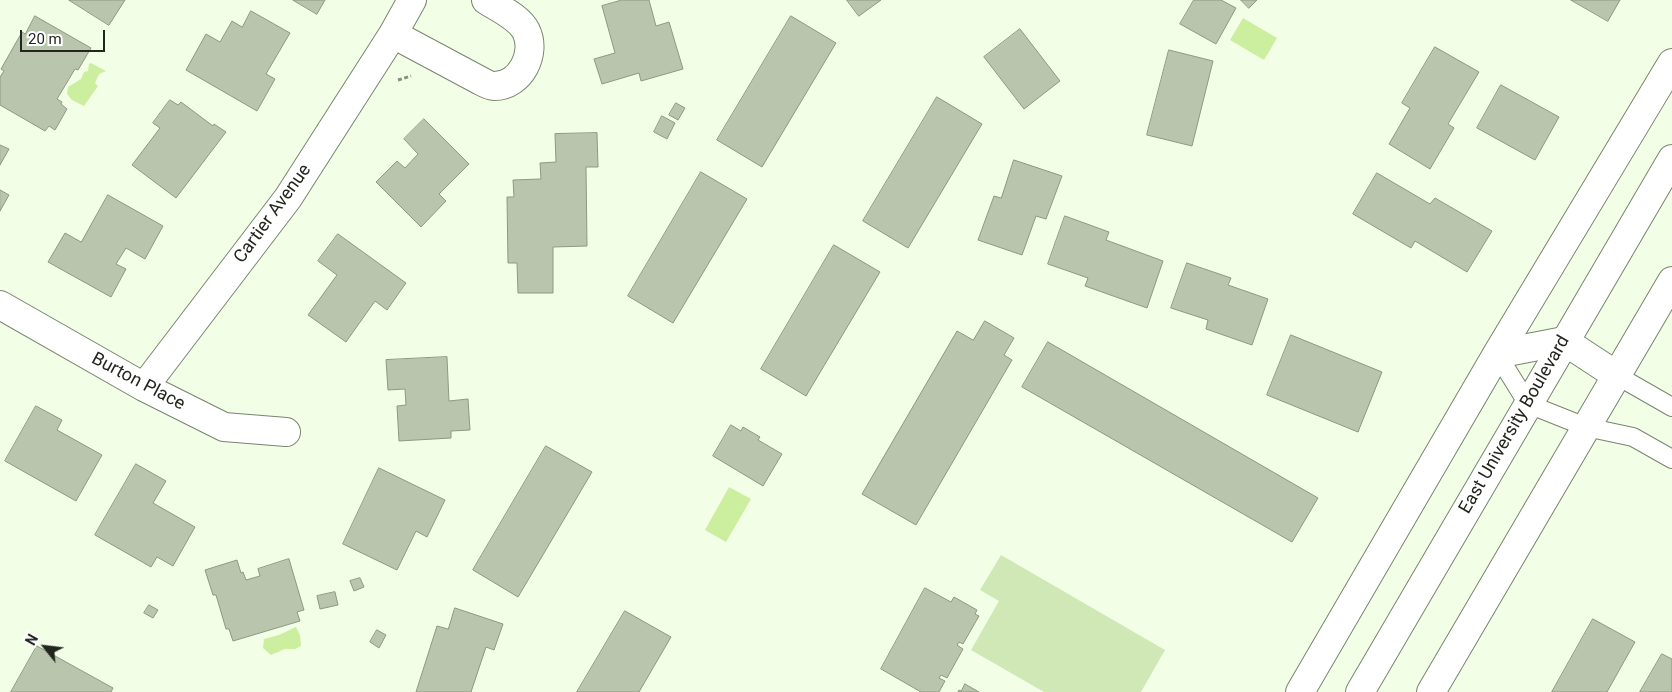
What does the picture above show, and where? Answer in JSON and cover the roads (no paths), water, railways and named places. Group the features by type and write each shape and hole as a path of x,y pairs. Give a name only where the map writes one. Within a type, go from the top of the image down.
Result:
{"street":[{"name":"Cartier Avenue","path":"144,387 288,198 393,34 412,0"},
{"path":"393,34 479,80 493,86 506,83 523,70 526,65 530,48 528,38 525,29 515,18 486,0"},
{"path":"1300,692 1497,354 1672,63"},
{"name":"East University Boulevard","path":"1360,692 1672,159"},
{"path":"1431,692 1672,281"},
{"name":"Burton Place","path":"0,305 144,387 224,426 286,432"},
{"path":"1497,354 1564,341 1616,375"}],"lane":[{"path":"1497,354 1528,404 1586,427 1634,437 1672,459"},
{"path":"1616,375 1672,407"}]}
